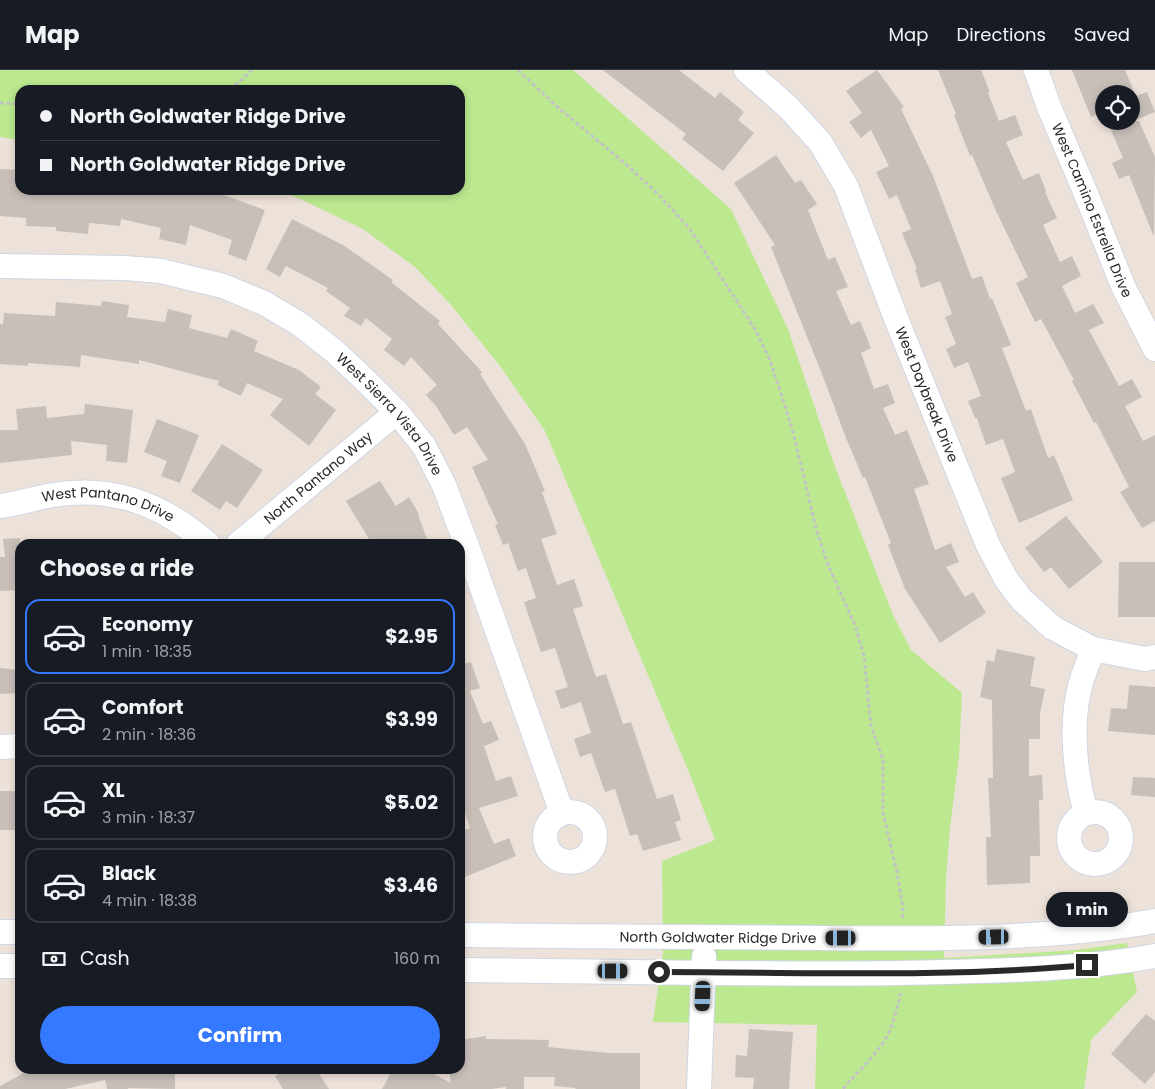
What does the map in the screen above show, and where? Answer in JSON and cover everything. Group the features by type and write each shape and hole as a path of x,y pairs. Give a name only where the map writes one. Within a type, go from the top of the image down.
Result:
{"street":[{"name":"West Daybreak Drive","path":"746,70 788,107 820,142 846,186 904,338 988,545 1006,579 1022,600 1053,628 1093,649 1145,659 1155,657"},
{"name":"West Camino Estrella Drive","path":"1036,70 1049,107 1123,286 1155,349"},
{"name":"West Sierra Vista Drive","path":"0,266 161,271 223,286 264,303 302,325 334,351 397,412 424,446 444,485 464,539"},
{"name":"North Pantano Way","path":"244,539 397,412"},
{"name":"West Pantano Drive","path":"0,506 54,495 77,493 114,494 142,502 164,512 193,530 203,539"},
{"name":"West Sierra Vista Drive","path":"465,541 562,814"},
{"path":"1086,813 1078,774 1074,721 1080,686 1093,649"},
{"path":"0,747 15,746"},
{"name":"North Goldwater Ridge Drive","path":"465,935 860,939 1012,936 1113,928 1155,921"},
{"path":"0,932 15,932"},
{"path":"699,1089 706,938"},
{"path":"465,970 860,973 1014,971 1118,963 1155,956"},
{"path":"0,966 15,966"}],"path":[{"path":"236,85 252,70"},
{"path":"518,70 554,104 628,166 660,196 689,228 755,329 770,360 792,428 817,532 828,565 855,625 864,656 871,726 883,759 883,813 897,872 903,908 902,926"},
{"path":"0,103 15,104"},
{"path":"843,1089 873,1056 887,1037 901,994 901,985"}],"green space":[{"path":"0,70 573,70 731,209 788,329 834,464 893,615 911,650 962,693 959,757 946,880 944,958 1076,950 1127,943 1137,992 1091,1040 1084,1089 815,1089 817,1025 653,1022 663,953 662,861 715,840 691,777 545,431 500,366 451,305 415,267 363,229 290,195 465,195 465,85 15,85 15,139 0,137"}],"building":[{"path":"603,70 679,70 715,98 720,92 744,112 738,120 754,133 723,171 682,139 686,134"},
{"path":"877,70 904,107 901,109 933,176 972,279 982,276 990,299 992,298 1011,345 1002,348 1026,411 1031,409 1048,458 1054,455 1073,500 1019,523 1001,478 1015,472 1003,439 986,445 977,418 975,418 968,401 981,396 968,362 954,368 946,349 956,344 945,317 952,314 940,281 921,288 915,269 917,269 902,233 911,229 897,195 889,199 876,172 889,166 871,130 861,138 849,122 862,113 846,91"},
{"path":"938,70 981,70 999,121 1015,115 1023,135 1006,142 1023,180 1039,173 1057,218 1043,225 1060,262 1072,256 1081,276 1062,286 1075,313 1093,304 1104,323 1089,330 1119,386 1132,379 1142,397 1125,406 1143,441 1155,435 1155,521 1142,528 1120,492 1129,487 1096,422 1094,423 1072,381 1074,380 1041,319 1035,322 1016,283 1028,277 996,211 972,155 970,156 954,115 956,114"},
{"path":"1072,70 1125,70 1131,85 1095,85 1095,115 1091,117"},
{"path":"1147,92 1155,112 1140,118 1140,95"},
{"path":"1140,123 1155,157 1154,237 1129,175 1119,179 1112,163 1123,158 1111,130 1140,130"},
{"path":"776,155 795,183 801,180 817,204 808,210 828,260 835,257 848,287 836,291 851,325 860,321 871,348 861,353 874,389 888,384 895,403 883,408 895,435 907,430 929,484 914,489 935,550 951,543 959,562 946,567 965,597 973,592 986,613 940,643 905,589 888,545 891,543 865,477 863,478 846,438 771,247 775,245 734,183"},
{"path":"0,169 15,170 15,195 224,195 265,210 246,261 228,254 232,240 190,225 186,245 159,239 161,228 121,219 120,226 89,223 88,234 56,231 56,227 26,226 26,218 0,216"},
{"path":"292,219 343,245 393,280 391,282 440,321 438,324 482,372 480,374 525,444 545,491 542,492 557,534 541,539 557,585 574,579 583,606 573,609 596,677 606,674 623,724 631,722 657,799 673,794 681,820 675,822 681,840 643,851 637,834 630,836 615,789 605,792 591,753 580,757 574,739 591,733 581,702 561,709 555,691 568,687 555,648 541,652 524,602 536,598 526,568 518,571 508,543 503,545 495,525 498,524 472,467 488,460 467,427 454,435 436,406 426,395 437,385 411,357 404,366 384,350 392,339 366,318 361,326 344,316 350,308 326,291 328,288 286,266 280,277 266,269"},
{"path":"102,301 129,305 127,317 165,322 168,309 192,315 189,328 227,338 231,329 258,341 254,351 299,370 321,387 315,394 336,410 309,446 270,415 283,399 247,383 241,396 217,385 219,381 139,360 139,364 81,355 80,367 28,363 28,366 0,364 0,324 3,324 4,313 55,316 56,302 101,306"},
{"path":"85,404 133,410 127,463 106,461 107,445 71,441 72,455 0,463 0,430 18,430 16,409 46,406 47,418 84,414"},
{"path":"157,419 199,435 180,483 161,476 167,461 144,452"},
{"path":"222,444 263,470 237,508 226,501 220,510 191,491"},
{"path":"380,481 396,506 409,497 419,514 427,539 369,539 346,501"},
{"path":"1066,516 1103,562 1069,589 1051,567 1044,572 1025,548"},
{"path":"20,538 15,539 15,590 0,591 0,557 5,557 3,539"},
{"path":"1119,562 1155,562 1155,617 1118,617"},
{"path":"997,649 1035,657 1030,686 1045,689 1040,713 1040,739 1029,739 1029,776 1042,775 1043,800 1039,800 1040,856 1030,856 1030,883 987,885 986,837 991,837 988,778 993,778 992,700 980,697 987,660 994,662"},
{"path":"471,662 480,688 470,691 483,724 491,721 499,740 484,746 496,781 511,776 518,796 479,808 494,844 509,838 516,856 465,877 465,830 470,828 465,813 465,664"},
{"path":"0,668 15,670 15,693 0,694"},
{"path":"1129,685 1155,687 1155,735 1108,731 1111,708 1127,709"},
{"path":"1133,777 1155,778 1155,797 1131,795"},
{"path":"0,791 15,791 15,830 0,830"},
{"path":"1146,1014 1155,1021 1155,1072 1145,1084 1111,1054"},
{"path":"749,1029 793,1032 789,1089 753,1089 754,1078 735,1077 736,1055 747,1056"},
{"path":"486,1036 486,1039 549,1040 548,1047 609,1053 640,1053 640,1089 575,1089 554,1086 555,1077 524,1077 524,1089 506,1089 506,1087 491,1089 382,1089 390,1074 434,1074 451,1083 450,1074 465,1074 465,1039"},
{"path":"22,1074 175,1074 175,1089 107,1089 105,1080 65,1089 0,1089 0,1086"},
{"path":"279,1074 319,1074 329,1089 283,1089 275,1076"}],"route":[{"path":"659,972 860,973 1014,971 1087,965"}]}
